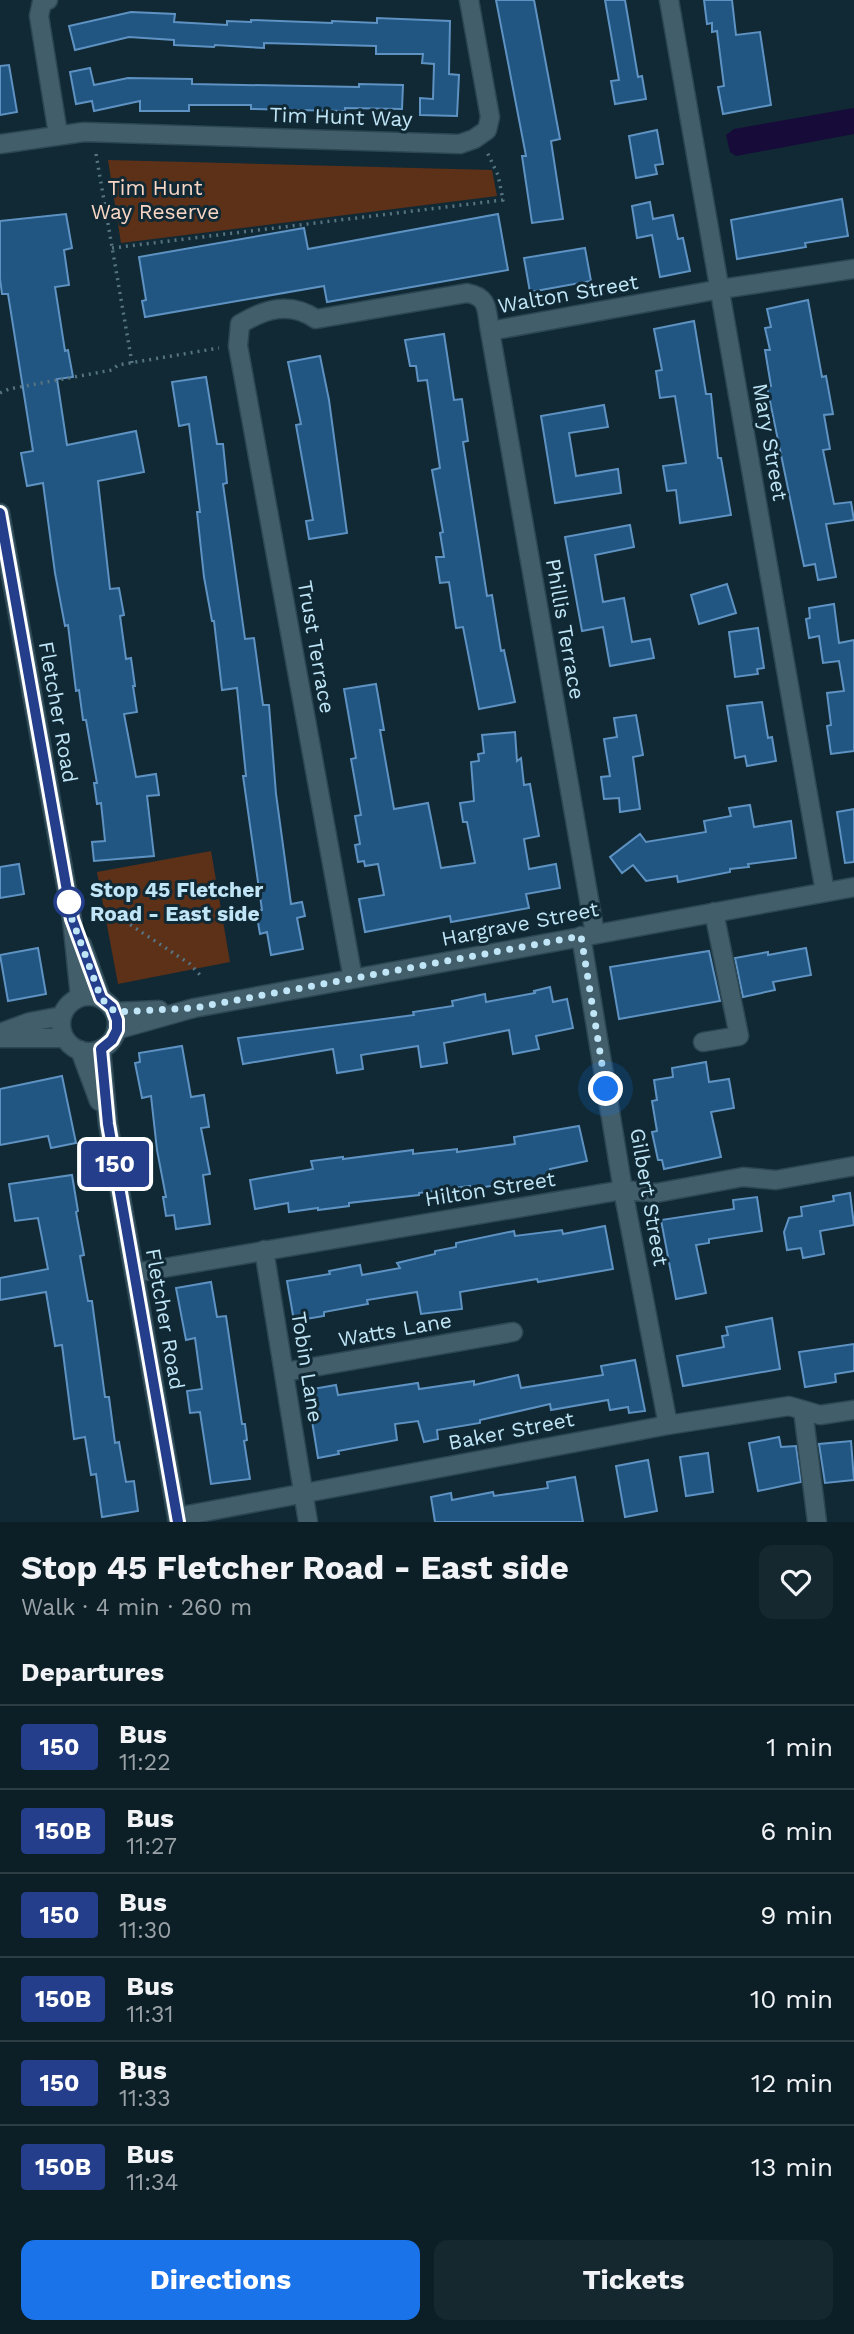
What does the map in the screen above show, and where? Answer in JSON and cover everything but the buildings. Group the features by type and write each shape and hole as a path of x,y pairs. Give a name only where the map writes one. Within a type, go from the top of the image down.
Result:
{"street":[{"path":"48,0 41,2 39,16 58,134"},
{"name":"Tim Hunt Way","path":"0,144 84,132 460,144 486,131 490,117 469,0"},
{"name":"Mary Street","path":"669,0 825,892"},
{"name":"Walton Street","path":"240,324 263,310 303,310 316,319 467,293 478,295 485,301 489,331 721,289 854,269"},
{"name":"Trust Terrace","path":"240,324 238,346 353,979"},
{"name":"Phillis Terrace","path":"489,331 588,935"},
{"name":"Fletcher Road","path":"0,513 72,919 80,998"},
{"name":"Hargrave Street","path":"116,1021 854,887"},
{"path":"703,1042 739,1036 714,912"},
{"name":"Fletcher Road","path":"72,919 101,998"},
{"name":"Gilbert Street","path":"588,935 623,1190 668,1424"},
{"path":"80,998 101,998 116,1021 112,1040 101,1049 80,1050 65,1038 62,1016 71,1002 80,998"},
{"path":"0,1035 30,1023 62,1016"},
{"path":"0,1035 65,1038"},
{"name":"Fletcher Road","path":"101,1049 108,1124 177,1520"},
{"name":"Fletcher Road","path":"80,1050 108,1124"},
{"name":"Hilton Street","path":"134,1273 623,1190 656,1193 743,1177 776,1180 854,1166"},
{"name":"Tobin Lane","path":"264,1250 308,1522"},
{"name":"Watts Lane","path":"285,1373 513,1332"},
{"name":"Baker Street","path":"177,1520 303,1492 668,1424 789,1406 820,1415 854,1410"},
{"path":"803,1410 817,1522"}],"path":[{"path":"96,153 132,363"},
{"path":"112,248 503,200 498,175 492,165"},
{"path":"0,393 9,389 112,370 118,365 224,347 225,353"},
{"path":"98,913 117,916 190,964 200,975"}],"green space":[{"name":"Tim Hunt Way Reserve","path":"108,160 492,170 497,196 121,243"},
{"path":"211,851 230,962 118,984 97,872"}],"shaded area":[{"path":"854,108 854,134 736,156 730,152 726,135 734,129"}],"bus line":[{"name":"150","path":"0,513 72,919 101,998 112,1007 117,1020 117,1030 112,1040 101,1049 108,1124 178,1522"}],"place":[{"name":"Stop 45 Fletcher Road - East side","path":"69,902"}],"route":[{"path":"69,902 67,892 72,919 101,998 115,1012 194,1008 581,936 606,1089"}]}
